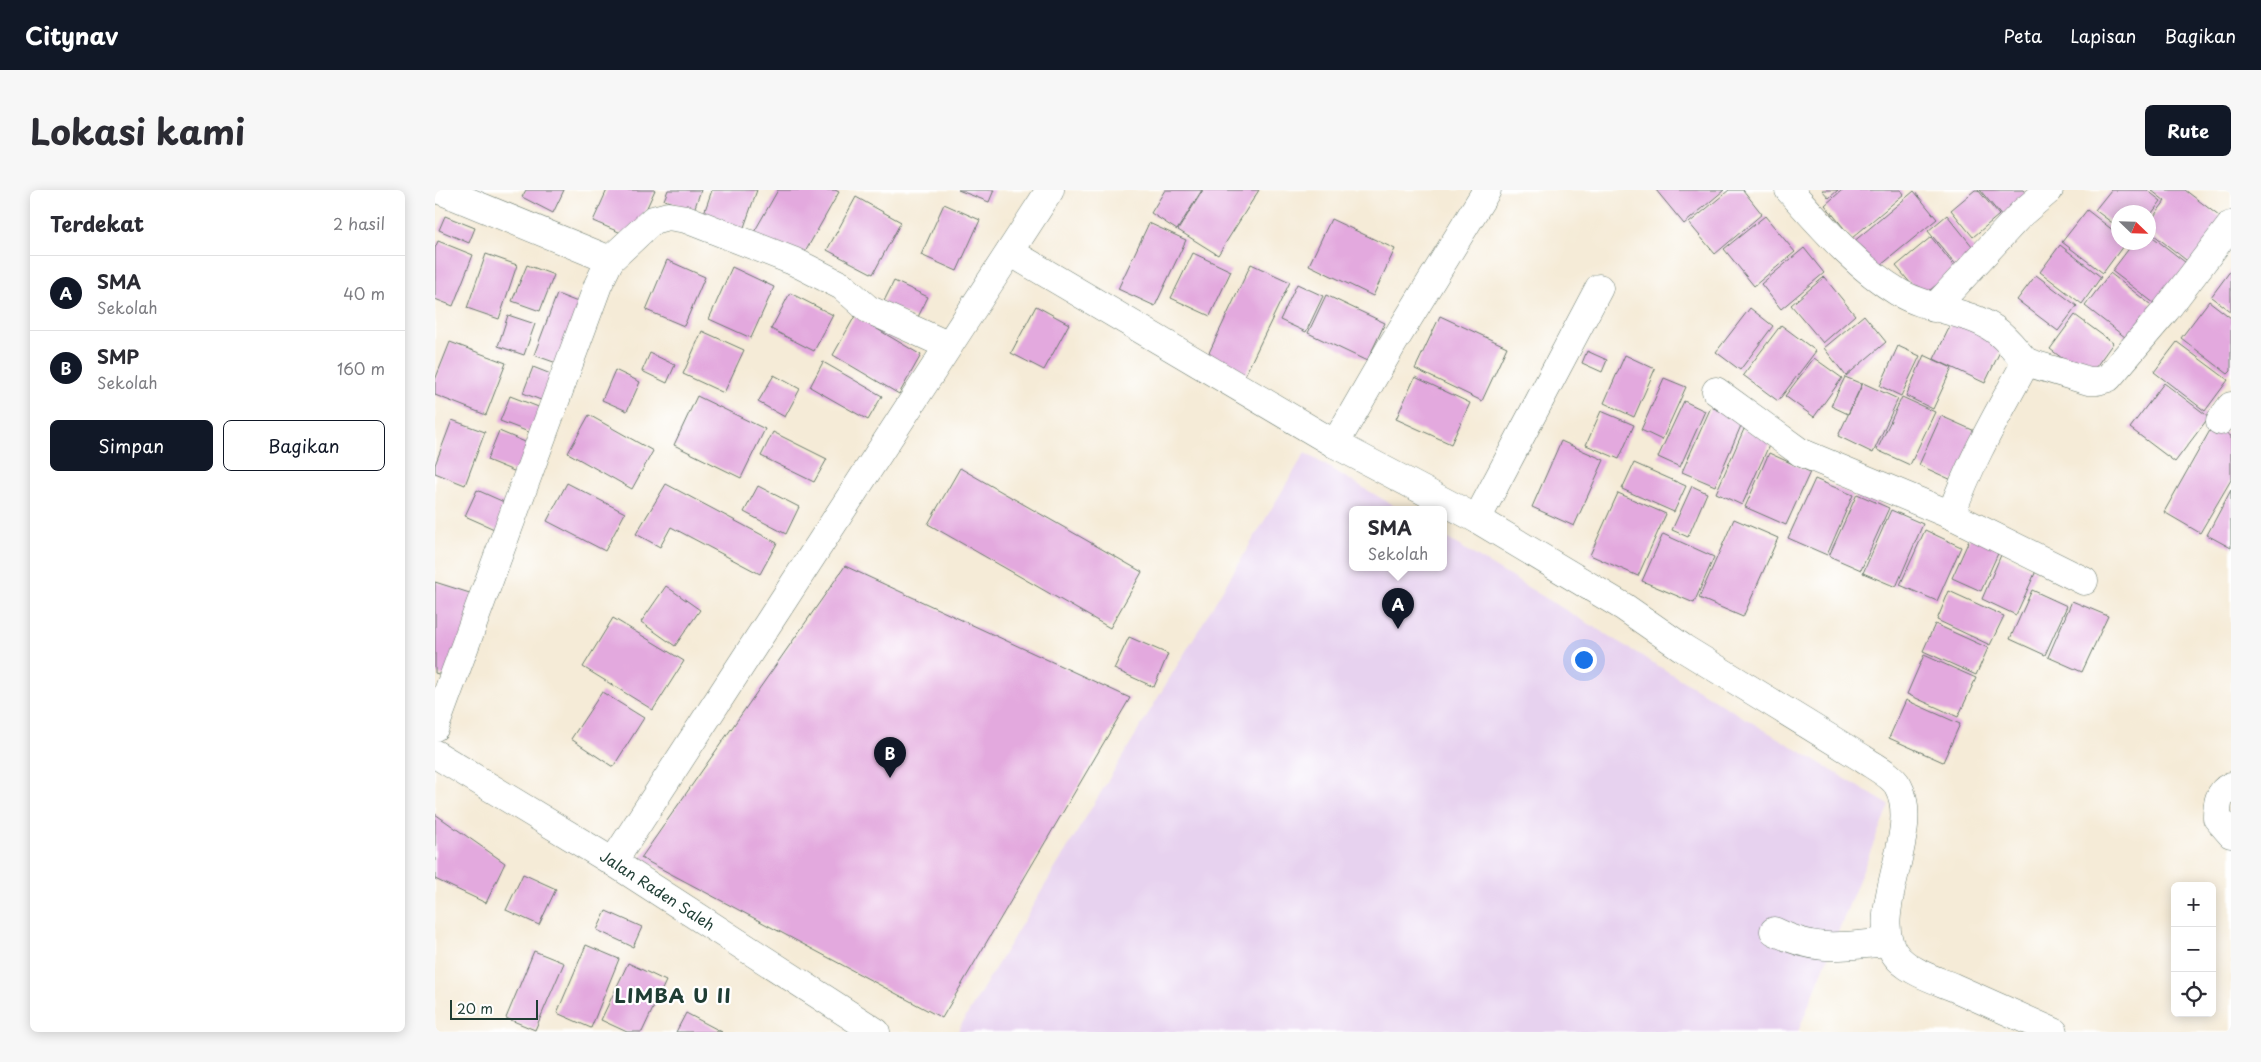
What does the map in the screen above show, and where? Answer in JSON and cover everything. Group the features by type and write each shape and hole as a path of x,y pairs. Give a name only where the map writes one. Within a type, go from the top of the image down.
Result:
{"street":[{"path":"440,190 610,260"},
{"path":"613,862 886,444 947,345 1050,190"},
{"path":"1335,444 1397,337 1487,190"},
{"path":"1789,190 1866,270 1898,292 1934,308 1961,314 1995,330 2026,362 2089,381 2108,378 2166,310 2231,225"},
{"path":"1934,308 2022,213 2049,190"},
{"path":"435,727 598,285 610,260 653,220 668,216 686,219 793,261 842,286 869,309 947,345"},
{"path":"1010,252 1335,444 1477,519 1624,607 1683,648 1862,758 1898,785 1904,810 1904,828 1890,893 1888,942 1899,959 1921,973 2054,1032"},
{"path":"1477,519 1599,288"},
{"path":"1951,515 1977,451 2026,362"},
{"path":"1716,391 1800,452 1914,502 1951,515 2085,581"},
{"name":"Jalan Raden Saleh","path":"435,754 613,862 876,1032"},
{"path":"2231,786 2224,789 2217,801 2217,818 2231,834"},
{"path":"1774,931 1796,942 1826,948 1888,942"}],"shaded area":[{"path":"1305,453 1394,506 1349,506 1349,571 1447,571 1447,538 1889,805 1798,1032 962,1032 958,1030"}],"building":[{"path":"526,190 564,190 553,213 522,197"},
{"path":"607,190 655,190 633,238 593,221"},
{"path":"668,190 701,190 694,210 664,200"},
{"path":"712,190 757,190 742,233 702,219"},
{"path":"778,190 835,190 839,192 800,261 753,234"},
{"path":"958,190 994,190 989,202"},
{"path":"1165,190 1202,190 1177,230 1151,213"},
{"path":"1203,190 1259,190 1218,255 1178,230"},
{"path":"1656,190 1724,190 1684,224"},
{"path":"1729,190 1743,190 1762,214 1715,254 1689,223"},
{"path":"1822,190 1838,190 1829,198"},
{"path":"1842,190 1901,190 1904,194 1852,238 1825,205"},
{"path":"1975,190 1978,190 1999,215 1973,237 1951,210"},
{"path":"1980,190 2023,190 2029,197 2003,218"},
{"path":"2111,190 2147,190 2161,201 2156,208 2156,205 2111,205 2111,222 2095,210"},
{"path":"2151,190 2185,190 2228,223 2195,267 2156,236 2156,213 2165,201"},
{"path":"1914,191 1937,219 1875,270 1852,243"},
{"path":"856,197 901,222 873,274 827,250"},
{"path":"944,204 980,220 957,271 921,255"},
{"path":"2087,210 2111,229 2111,250 2120,250 2103,273 2062,242"},
{"path":"1947,215 1977,252 1958,267 1928,231"},
{"path":"445,216 475,228 469,243 439,230"},
{"path":"1765,216 1795,252 1754,286 1724,249"},
{"path":"1331,219 1395,249 1373,296 1309,265"},
{"path":"1149,223 1186,240 1155,306 1118,289"},
{"path":"1931,237 1956,268 1922,297 1896,266"},
{"path":"2156,239 2190,266 2159,307 2112,271 2128,250 2156,250"},
{"path":"438,241 473,255 453,306 435,299 435,248"},
{"path":"2060,245 2101,277 2082,304 2040,272"},
{"path":"1804,248 1824,273 1781,309 1761,284"},
{"path":"1193,253 1231,271 1210,316 1171,298"},
{"path":"486,254 517,265 499,319 467,308"},
{"path":"667,260 705,277 684,326 646,310"},
{"path":"1251,264 1290,282 1245,375 1207,357"},
{"path":"527,265 554,275 540,311 512,301"},
{"path":"732,267 774,287 751,338 709,319"},
{"path":"2231,270 2231,312 2211,297"},
{"path":"2110,273 2155,308 2130,341 2085,306"},
{"path":"2036,275 2077,306 2058,331 2017,300"},
{"path":"1824,277 1855,315 1823,343 1791,305"},
{"path":"894,281 928,297 917,319 883,303"},
{"path":"1297,284 1323,296 1306,332 1280,320"},
{"path":"790,293 833,315 814,351 771,329"},
{"path":"557,294 588,306 565,366 534,355"},
{"path":"1326,295 1385,323 1367,361 1308,333"},
{"path":"2209,301 2231,318 2231,371 2228,374 2181,338"},
{"path":"1036,306 1069,324 1044,370 1011,353"},
{"path":"1750,308 1773,326 1740,370 1716,352"},
{"path":"508,315 535,324 524,355 498,346"},
{"path":"1864,315 1886,342 1846,376 1824,348"},
{"path":"2075,315 2113,343 2088,378 2050,349"},
{"path":"855,316 921,355 899,394 833,355"},
{"path":"1440,316 1507,347 1482,401 1415,369"},
{"path":"1954,318 2005,341 1985,383 1934,359"},
{"path":"1781,325 1816,351 1778,401 1743,375"},
{"path":"702,331 744,350 724,393 683,374"},
{"path":"450,342 506,363 486,415 435,395 435,380"},
{"path":"2177,342 2228,380 2205,411 2154,372"},
{"path":"1898,346 1920,356 1901,396 1880,386"},
{"path":"1587,351 1607,360 1602,372 1582,363"},
{"path":"650,353 675,365 667,383 642,371"},
{"path":"1625,355 1655,369 1634,417 1604,403"},
{"path":"1924,355 1952,368 1933,409 1906,396"},
{"path":"1814,358 1842,378 1814,417 1785,396"},
{"path":"823,362 882,396 868,420 810,387"},
{"path":"533,367 561,378 551,404 523,393"},
{"path":"615,370 640,382 627,411 602,400"},
{"path":"774,375 800,389 785,417 758,402"},
{"path":"1415,377 1470,403 1451,444 1396,419"},
{"path":"1845,377 1862,384 1848,414 1831,406"},
{"path":"1664,378 1686,387 1662,440 1641,430"},
{"path":"1863,383 1898,399 1873,453 1838,436"},
{"path":"2164,383 2209,417 2175,462 2130,428"},
{"path":"510,396 549,411 539,436 500,421"},
{"path":"697,396 765,429 741,478 674,445"},
{"path":"1902,397 1935,412 1910,465 1877,450"},
{"path":"1684,401 1705,411 1680,467 1658,457"},
{"path":"1711,407 1743,421 1715,486 1682,472"},
{"path":"1601,411 1634,425 1619,459 1586,445"},
{"path":"589,415 653,451 632,489 568,453"},
{"path":"1941,416 1977,432 1954,481 1919,465"},
{"path":"452,420 485,432 465,485 435,473 435,465"},
{"path":"2213,425 2231,436 2231,480 2200,533 2164,512"},
{"path":"1744,429 1771,441 1742,505 1716,493"},
{"path":"499,431 537,447 526,476 487,460"},
{"path":"773,432 827,459 814,482 761,456"},
{"path":"1561,441 1604,460 1574,526 1532,507"},
{"path":"1769,453 1810,472 1786,525 1745,507"},
{"path":"1634,463 1686,486 1674,512 1622,489"},
{"path":"960,468 1142,572 1110,628 928,524"},
{"path":"1815,479 1853,495 1827,555 1788,538"},
{"path":"567,483 625,513 605,551 547,521"},
{"path":"666,484 777,543 760,574 671,527 660,547 636,534"},
{"path":"758,486 799,507 786,534 744,512"},
{"path":"1692,486 1707,493 1688,537 1672,530"},
{"path":"477,490 513,506 501,532 465,516"},
{"path":"2231,490 2231,548 2207,535"},
{"path":"1618,493 1666,514 1638,576 1590,555"},
{"path":"1857,494 1889,508 1861,570 1829,556"},
{"path":"1891,510 1923,524 1896,587 1863,573"},
{"path":"1734,519 1778,538 1743,617 1699,598"},
{"path":"1925,530 1961,547 1937,601 1900,585"},
{"path":"1663,534 1714,557 1694,603 1642,581"},
{"path":"1971,536 2000,549 1981,591 1952,578"},
{"path":"2001,555 2036,571 2016,615 1982,599"},
{"path":"845,566 1130,698 942,1018 641,858"},
{"path":"435,582 476,595 449,677 435,673"},
{"path":"666,586 700,610 675,646 641,622"},
{"path":"2032,590 2067,606 2045,655 2010,639"},
{"path":"1949,591 2004,616 1990,645 1937,620"},
{"path":"2072,601 2108,616 2082,672 2048,657"},
{"path":"613,618 684,661 653,710 583,667"},
{"path":"1935,624 1988,648 1976,675 1923,651"},
{"path":"1129,637 1168,654 1154,687 1114,669"},
{"path":"1924,655 1976,678 1958,717 1907,694"},
{"path":"602,692 644,718 613,767 571,739"},
{"path":"1906,700 1960,724 1943,762 1889,738"},
{"path":"435,814 505,863 486,903 435,879"},
{"path":"523,874 556,889 539,925 506,910"},
{"path":"606,911 642,927 633,947 597,930"},
{"path":"586,945 619,959 591,1028 557,1013"},
{"path":"534,951 564,963 535,1030 506,1018"},
{"path":"628,963 666,981 642,1032 627,1032 601,1020"},
{"path":"686,1013 722,1032 676,1032"}],"place":[{"name":"SMA","path":"1398,629"},
{"name":"SMP","path":"890,778"}],"district":[{"name":"LIMBA U II","path":"673,996"}]}
